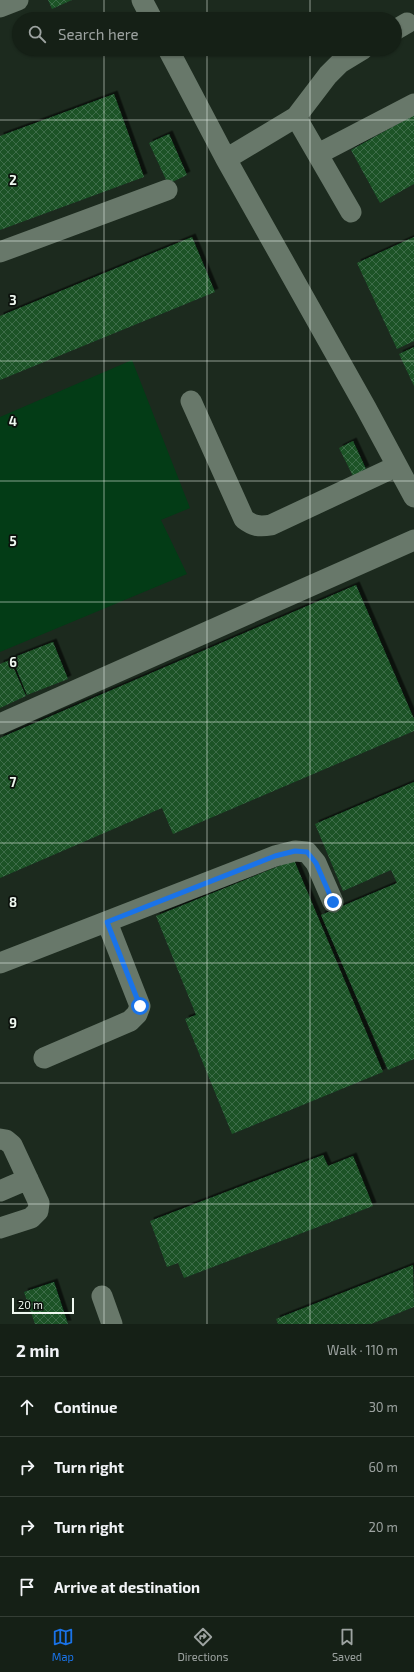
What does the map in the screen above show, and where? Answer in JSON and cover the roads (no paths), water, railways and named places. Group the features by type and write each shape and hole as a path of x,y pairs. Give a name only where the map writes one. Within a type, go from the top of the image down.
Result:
{"street":[{"path":"0,7 18,0"},
{"path":"142,0 148,12"},
{"path":"172,56 226,159 366,408 414,497"},
{"path":"226,159 296,117 328,75 340,63 352,56"},
{"path":"318,154 414,104"},
{"path":"296,117 351,212"},
{"path":"0,252 168,190"},
{"path":"191,401 244,519 250,524 259,527 271,525 397,466"},
{"path":"0,724 414,540"},
{"path":"0,963 275,856 295,851 307,852 316,863 333,902"},
{"path":"44,1058 130,1021 137,1014 140,1006 107,922"},
{"path":"0,1139 6,1140 12,1145 39,1203 38,1211 31,1218 0,1228"},
{"path":"0,1191 28,1179"},
{"path":"102,1296 112,1324"}]}
